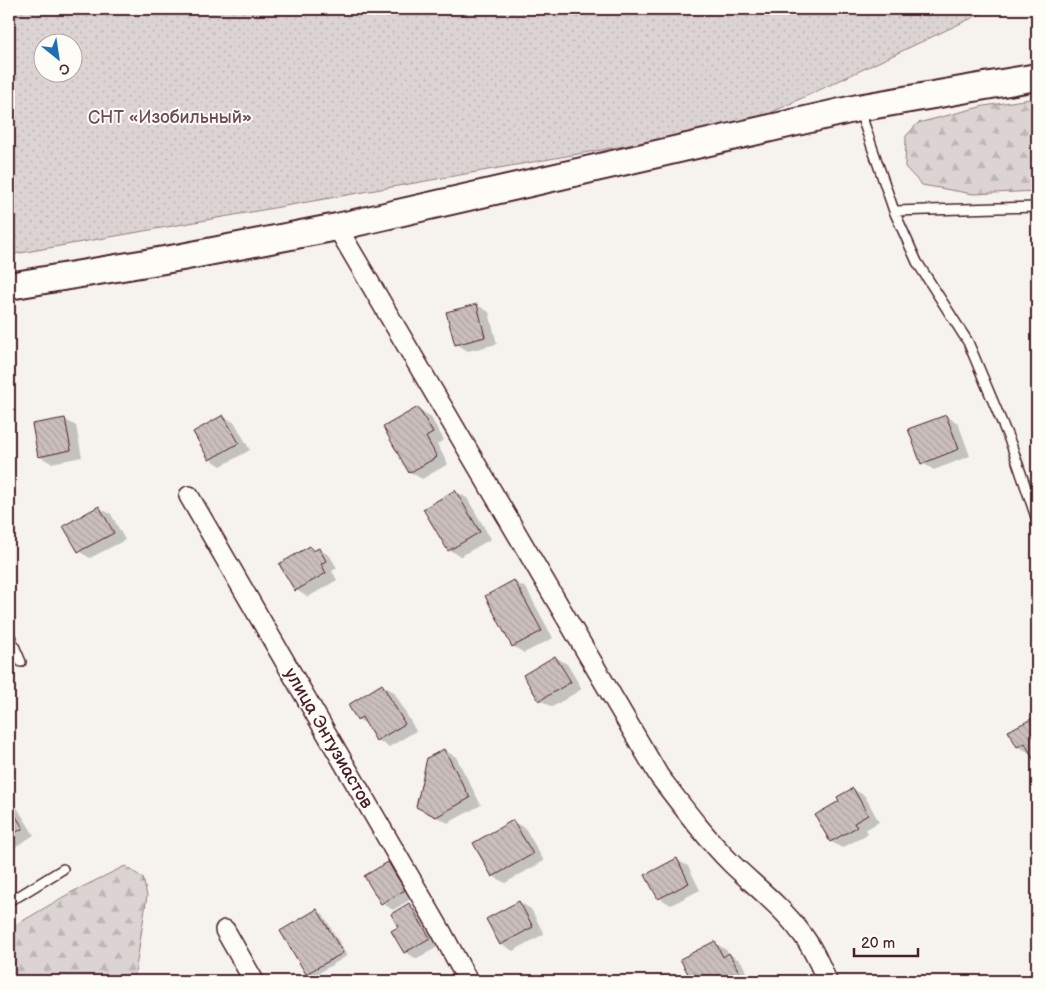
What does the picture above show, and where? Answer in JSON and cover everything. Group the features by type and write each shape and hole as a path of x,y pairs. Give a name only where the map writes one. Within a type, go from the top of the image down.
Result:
{"street":[{"path":"9,286 182,257 337,227 858,108 1037,77"},
{"path":"337,227 659,776 692,820 803,935 816,956 827,981"},
{"name":"улица Энтузиастов","path":"189,496 441,931 468,981"},
{"path":"225,930 254,981"}],"lane":[{"path":"858,108 894,211 917,262 968,342 1011,444 1037,520"},
{"path":"894,211 1037,207"},
{"path":"9,634 21,662"},
{"path":"9,900 19,896 63,869"}],"green space":[{"name":"СНТ «Изобильный»","path":"9,9 991,9 747,124 9,255"},
{"path":"1037,98 1037,191 973,194 922,185 905,167 906,136 918,123 984,106"},
{"path":"125,866 143,878 147,896 134,981 9,981 9,929 70,893"}],"building":[{"path":"477,304 485,337 455,345 446,312"},
{"path":"418,407 433,433 426,437 437,457 409,473 383,427"},
{"path":"223,415 239,443 209,460 193,432"},
{"path":"946,415 959,449 921,464 908,429"},
{"path":"65,418 71,450 38,457 32,424"},
{"path":"455,490 480,532 448,551 423,509"},
{"path":"99,506 114,533 78,552 63,526"},
{"path":"310,546 313,551 319,548 326,561 321,564 326,573 295,591 279,564"},
{"path":"514,580 542,631 512,647 485,596"},
{"path":"555,656 571,682 539,701 523,675"},
{"path":"382,684 405,724 376,741 362,717 357,720 348,705"},
{"path":"1037,716 1037,767 1025,743 1017,747 1008,731"},
{"path":"444,749 470,798 436,817 416,807 427,758"},
{"path":"853,788 868,815 854,823 857,827 830,842 815,815 839,801 837,797"},
{"path":"9,805 23,828 9,837"},
{"path":"513,820 533,854 492,877 473,843"},
{"path":"677,858 689,883 658,899 645,875"},
{"path":"388,862 405,890 381,904 364,876"},
{"path":"519,901 533,927 500,945 486,919"},
{"path":"409,903 430,938 404,953 391,931 398,927 391,914"},
{"path":"317,909 343,953 306,974 280,931"},
{"path":"715,941 723,957 729,953 744,981 692,981 680,959"}]}
